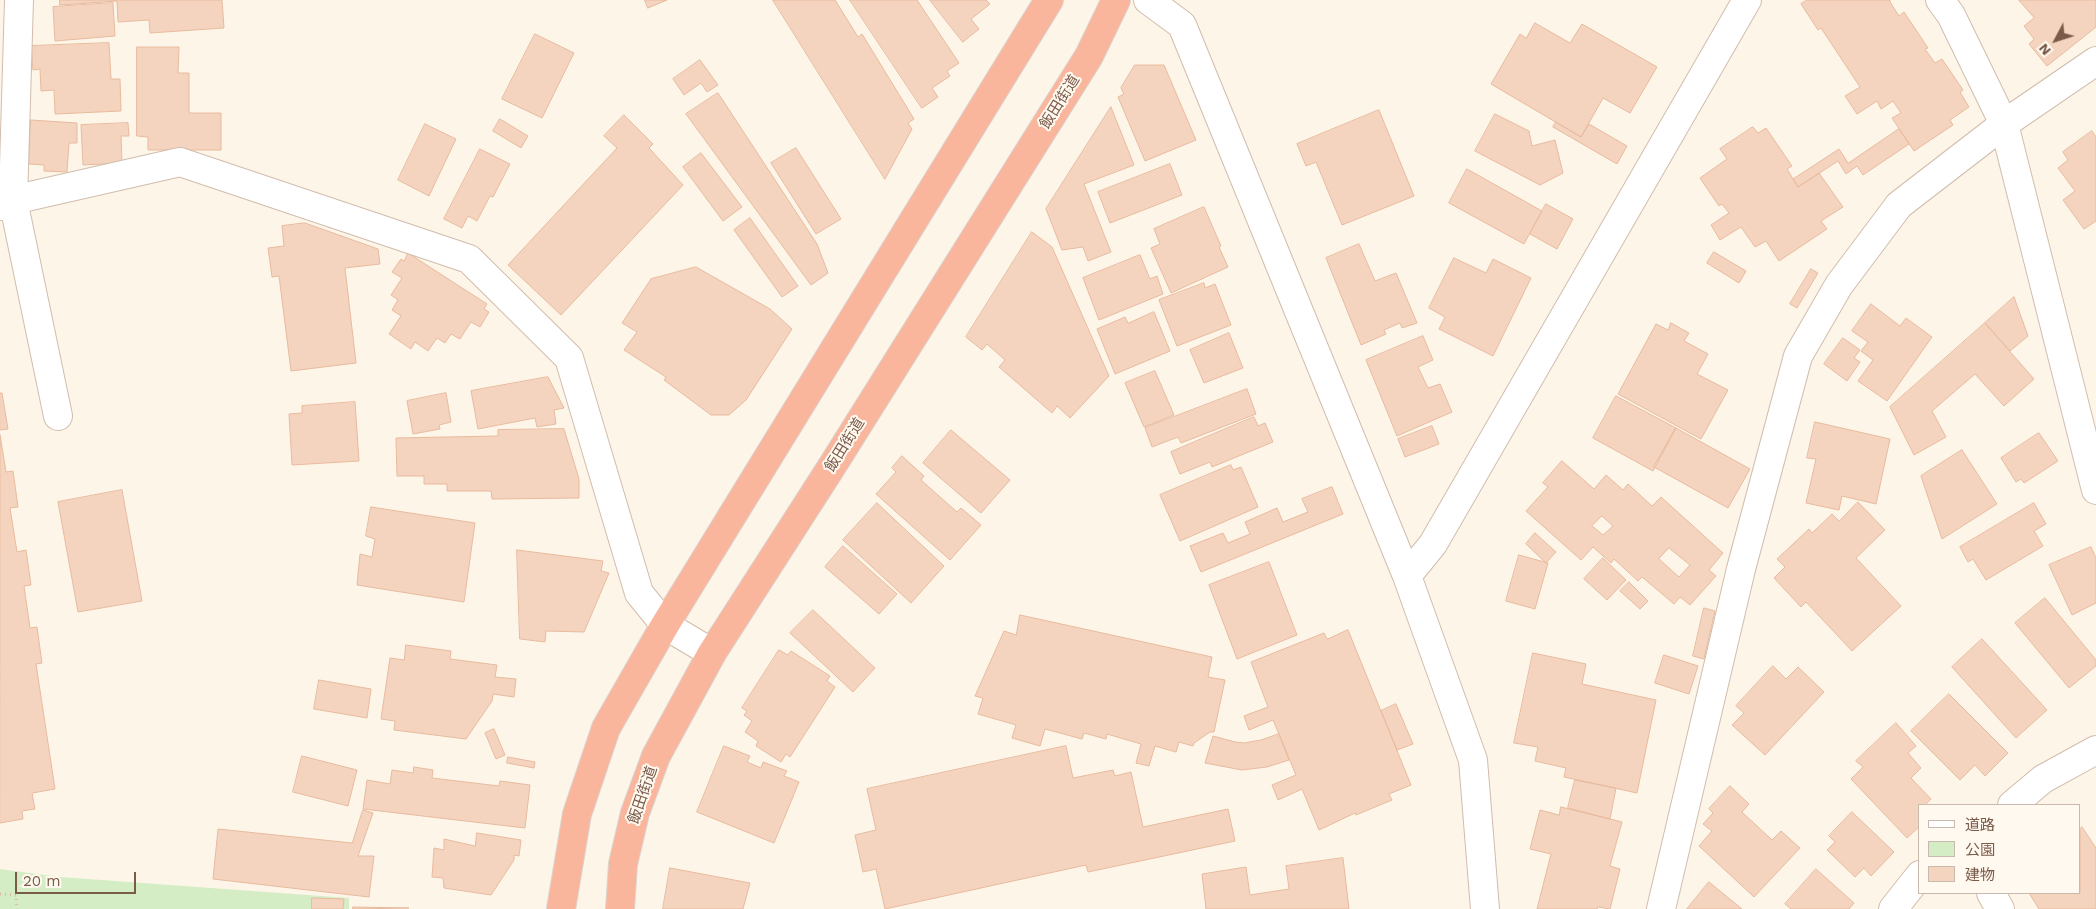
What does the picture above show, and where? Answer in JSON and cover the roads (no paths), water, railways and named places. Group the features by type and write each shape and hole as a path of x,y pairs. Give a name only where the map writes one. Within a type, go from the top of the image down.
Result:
{"highway":[{"path":"562,909 577,814 606,728 665,625 1049,0"},
{"name":"飯田街道","path":"620,909 623,864 635,813 656,756 712,653 834,463 1089,56 1116,0"}],"street":[{"path":"19,0 7,203 58,416"},
{"path":"1148,0 1182,25 1407,576 1473,760 1485,909"},
{"path":"1407,576 1432,544 1746,0"},
{"path":"1940,0 1951,14 2004,124 2096,490"},
{"path":"1662,909 1741,569 1798,356 1839,284 1900,204 2004,124 2096,61"},
{"path":"7,203 180,162 469,259 569,358 638,593 665,625 712,653"},
{"path":"2013,804 2043,779 2096,750"},
{"path":"1893,909 1918,878"},
{"path":"1992,894 2000,909"}]}
